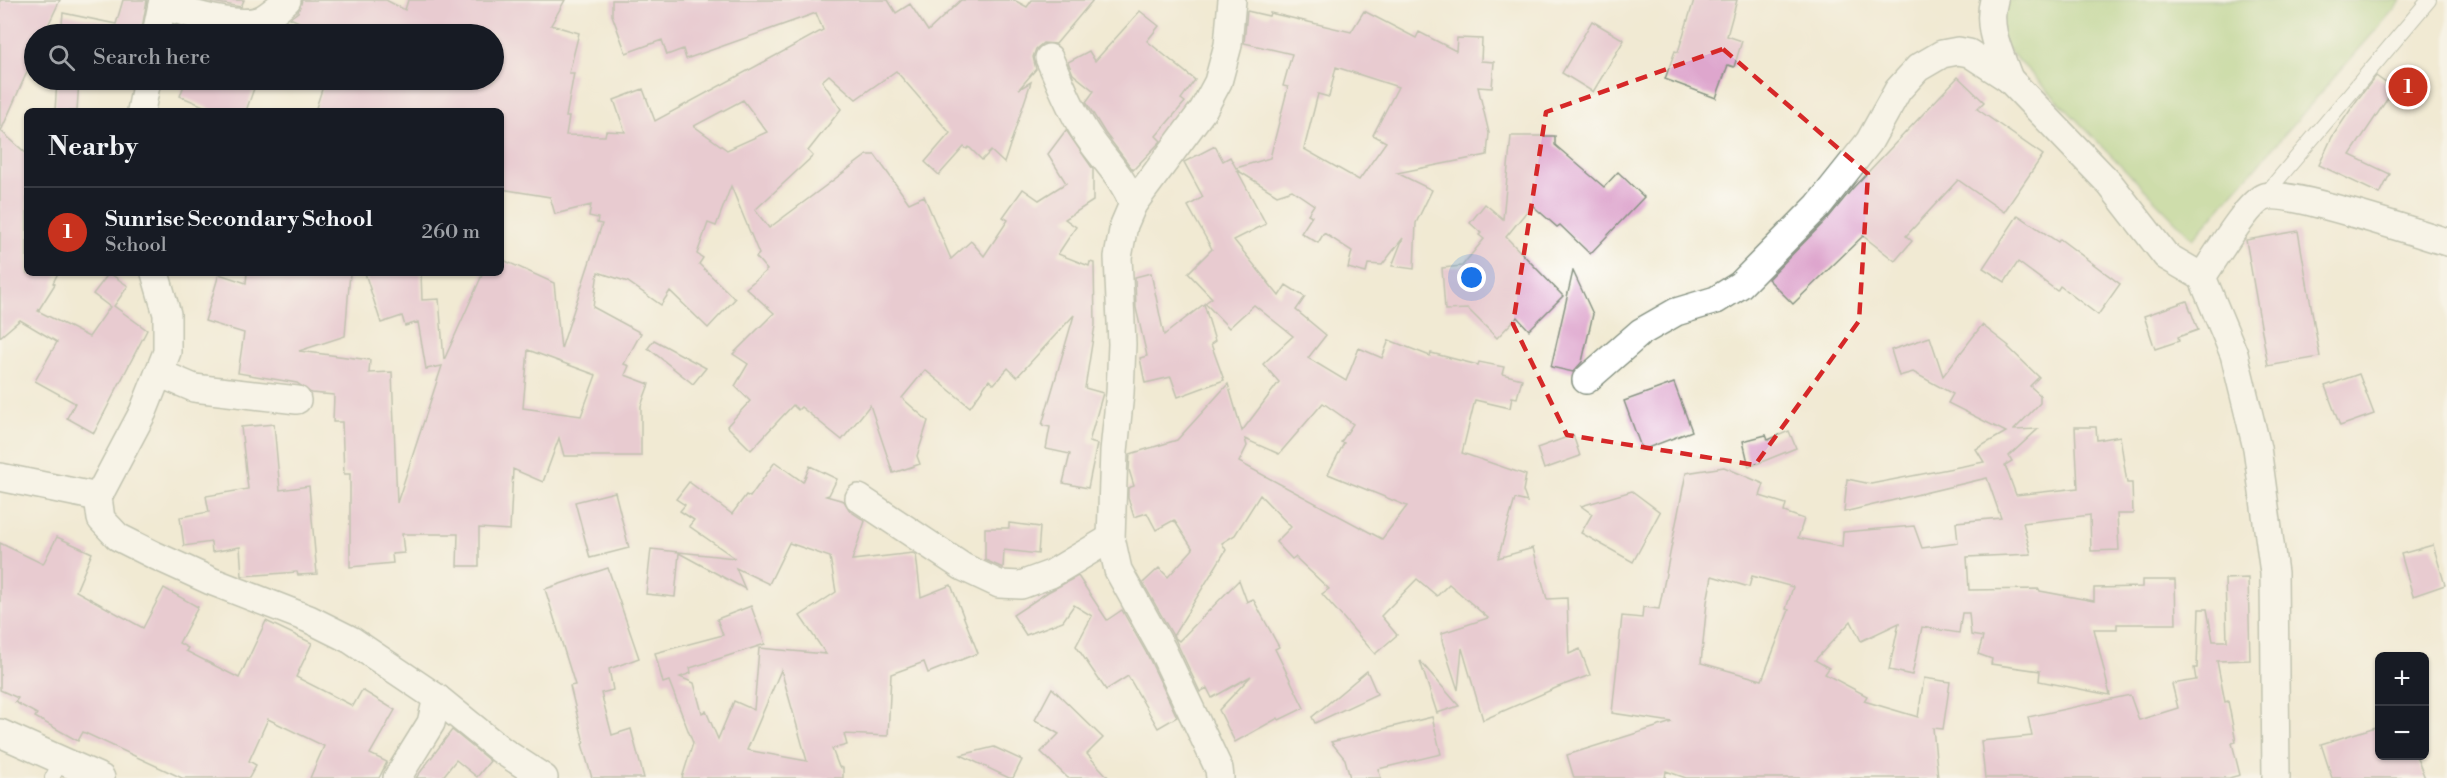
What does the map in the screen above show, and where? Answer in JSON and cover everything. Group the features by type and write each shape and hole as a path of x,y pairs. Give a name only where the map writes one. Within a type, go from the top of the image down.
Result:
{"street":[{"path":"158,24 162,3 221,20 249,22 263,19 286,0"},
{"path":"1220,778 1219,769 1189,703 1118,570 1111,538 1114,451 1122,344 1118,257 1124,225 1133,204 1203,110 1218,82 1228,45 1232,0"},
{"path":"1994,0 1990,13 1992,32 2010,79"},
{"path":"1586,380 1641,332 1676,312 1716,300 1740,285 1818,207 1869,142 1898,90 1918,68 1942,54 1958,51 1969,53 2010,79 2110,184 2166,256 2202,277 2234,354 2257,448 2274,573 2276,778"},
{"path":"1049,58 1071,109 1092,143 1122,180 1133,204"},
{"path":"142,108 145,90"},
{"path":"2202,277 2249,208 2263,197 2277,195 2307,202 2447,242"},
{"path":"157,276 167,314 167,352 143,412 98,497 101,519 118,537 211,581 309,619 351,640 437,698 501,750 544,778"},
{"path":"159,373 194,388 297,400"},
{"path":"0,477 98,497"},
{"path":"859,498 963,567 999,584 1021,585 1051,574 1111,538"},
{"path":"397,778 430,723 437,698"},
{"path":"0,733 57,768 101,778"}],"lane":[{"path":"2263,197 2429,0"}],"highlighted area":[{"path":"1723,49 1868,174 1859,321 1755,465 1567,435 1513,324 1546,112"}],"green space":[{"path":"1993,0 2402,0 2193,239 1979,20"}],"building":[{"path":"0,0 60,0 49,24 24,24 24,79 1,131 24,151 24,276 56,276 53,283 55,284 38,311 89,337 110,307 93,294 107,276 113,276 128,286 114,306 147,330 94,433 67,418 75,403 35,381 57,342 20,320 0,337"},
{"path":"123,0 147,0 143,24 116,24"},
{"path":"201,0 244,0 241,7"},
{"path":"302,0 386,0 405,10 408,0 565,0 551,25 579,33 569,73 574,73 566,117 569,117 566,135 605,136 606,131 625,132 614,100 643,89 655,121 823,30 816,13 686,59 683,49 667,55 662,40 626,53 612,15 612,0 888,0 896,13 910,4 928,31 961,0 1014,0 1027,7 1032,0 1093,0 1056,44 1043,43 1036,49 1033,57 1036,69 1019,89 1031,82 1004,163 991,151 982,160 969,147 967,149 964,147 939,175 925,162 950,133 896,71 856,99 829,75 822,81 841,109 808,151 813,156 755,210 769,228 867,155 875,155 909,203 924,196 951,259 971,241 984,256 1008,220 1003,217 1023,189 1039,200 1066,183 1048,154 1066,130 1093,169 1093,201 1065,219 1076,227 1058,254 1089,266 1090,262 1094,263 1095,325 1085,388 1103,393 1089,442 1097,444 1088,488 1063,483 1070,454 1046,449 1050,427 1042,425 1074,315 1017,377 1008,368 994,384 989,380 970,407 925,370 902,398 928,421 917,456 920,464 893,473 870,405 842,440 801,407 798,410 793,405 751,450 727,426 750,401 735,386 748,364 733,354 774,313 746,288 767,270 756,257 759,254 731,186 716,226 708,223 697,254 703,258 699,264 735,299 708,328 670,291 661,305 628,282 598,272 593,307 641,333 624,364 629,366 625,375 649,384 641,406 641,456 564,456 559,438 543,482 513,469 510,530 479,528 479,566 457,566 458,534 402,534 404,553 392,554 393,563 350,567 350,474 344,474 342,422 333,422 334,395 311,393 297,383 238,373 244,333 205,321 218,276 246,283 247,276 350,276 345,336 299,351 370,360 369,373 392,372 397,503 442,366 426,369 418,322 405,326 402,316 381,323 366,276 421,276 422,300 439,299 444,360 482,276 504,276 504,260 554,283 561,349 602,224 597,223 598,218 589,216 591,205 555,214 550,197 504,189 504,108 316,108 322,90 504,90 504,24 304,24 290,18 298,12","holes":["743,100 767,132 727,150 694,126","528,350 596,375 581,416 523,408"]},
{"path":"1694,0 1737,0 1727,36 1742,41 1734,67 1728,65 1716,98 1665,79 1675,51 1678,52"},
{"path":"1140,11 1159,26 1147,41 1195,80 1181,99 1185,102 1156,136 1161,141 1133,170 1105,133 1086,102 1094,91 1073,74 1068,62 1089,51 1095,61"},
{"path":"1247,11 1269,16 1270,13 1351,32 1364,11 1416,38 1419,32 1456,51 1457,38 1482,39 1481,61 1494,62 1492,88 1478,87 1489,133 1487,155 1397,173 1432,190 1416,223 1414,269 1392,266 1403,238 1382,265 1368,264 1366,273 1348,268 1352,251 1324,233 1318,243 1301,233 1312,216 1308,214 1314,205 1292,190 1277,195 1237,170 1266,224 1234,240 1279,296 1286,285 1305,297 1296,310 1326,335 1308,358 1346,381 1359,348 1382,358 1389,340 1430,356 1431,353 1478,365 1479,362 1504,367 1502,374 1522,379 1517,398 1512,397 1510,408 1475,400 1462,453 1526,475 1523,491 1527,502 1515,499 1498,558 1533,548 1547,599 1567,598 1569,654 1580,649 1590,675 1483,720 1462,648 1458,690 1442,641 1442,633 1488,618 1449,584 1437,596 1417,579 1381,616 1397,635 1375,654 1322,594 1329,589 1295,557 1292,559 1276,542 1291,527 1260,495 1235,535 1222,543 1226,550 1173,636 1143,583 1159,568 1168,577 1193,549 1174,520 1156,530 1147,513 1134,517 1128,498 1128,488 1134,486 1129,470 1130,454 1177,440 1228,384 1242,431 1279,382 1263,364 1293,336 1254,305 1229,328 1205,303 1212,298 1188,273 1212,249 1188,206 1203,197 1184,162 1215,146 1223,161 1230,157 1236,168 1270,158 1288,87 1283,86 1292,54 1244,43","holes":["1336,67 1398,87 1373,135 1386,142 1359,180 1304,149 1318,94 1329,97","1323,403 1353,424 1341,442 1344,443 1328,474 1407,506 1382,539 1239,462 1247,446 1245,439 1279,454"]},
{"path":"63,13 116,24 62,24"},
{"path":"1592,21 1624,40 1593,92 1562,73"},
{"path":"2376,76 2394,89 2350,155 2390,174 2380,194 2319,165 2332,137"},
{"path":"1958,77 1984,102 1977,109 2043,155 2004,212 1958,180 1906,236 1912,241 1895,261 1863,236 1793,304 1768,279 1829,217 1852,189"},
{"path":"56,90 78,90 77,108 55,108"},
{"path":"182,90 253,90 247,108 208,108 180,96"},
{"path":"1511,136 1555,136 1555,145 1604,187 1618,172 1644,197 1590,254 1560,225 1557,227 1532,205 1506,237 1563,296 1529,330 1517,317 1497,338 1468,309 1445,310 1442,268 1462,266 1484,239 1470,223 1485,204 1503,219"},
{"path":"2018,215 2058,242 2060,239 2120,284 2098,315 2060,286 2057,291 2018,262 2005,282 1983,268"},
{"path":"2298,231 2320,357 2268,366 2246,240"},
{"path":"1573,271 1593,314 1582,362 1573,372 1551,367"},
{"path":"1151,273 1164,335 1204,304 1215,341 1211,344 1224,380 1178,397 1171,377 1145,383 1140,358 1147,356 1136,308 1135,277"},
{"path":"2187,301 2198,330 2178,337 2179,341 2155,349 2144,316"},
{"path":"1982,325 2009,346 2039,377 2030,386 2040,395 2040,403 2014,430 2038,429 2009,456 2012,461 2005,465 2016,495 2078,488 2075,427 2096,427 2097,440 2120,436 2127,483 2132,483 2133,514 2117,514 2119,550 2091,551 2090,515 2023,523 2031,554 1967,557 1969,590 2039,589 2094,601 2094,588 2142,587 2142,580 2175,580 2176,624 2117,624 2117,629 2094,629 2110,695 2039,681 2040,671 1991,664 1992,659 1978,654 1983,637 1971,635 1969,613 1962,613 1959,633 1922,627 1912,675 1889,670 1899,623 1861,641 1851,621 1815,660 1829,668 1825,674 1867,696 1864,701 1918,717 1924,678 1950,682 1943,729 1933,728 1938,778 1686,778 1666,771 1665,778 1574,778 1567,755 1672,722 1612,713 1622,616 1642,618 1643,607 1659,609 1686,473 1724,467 1764,484 1760,496 1786,504 1784,512 1804,519 1798,538 1842,547 1843,532 1914,526 1922,548 1958,543 1956,522 2001,518 1987,478 1844,512 1847,479 1871,484 1984,462 1976,449 2006,432 1948,403 1953,394 1913,372 1899,376 1891,350 1930,337 1943,376","holes":["1712,576 1749,587 1752,576 1793,587 1786,609 1789,610 1762,680 1701,663"]},
{"path":"654,340 706,368 693,384 648,348"},
{"path":"2359,374 2374,414 2340,426 2325,386"},
{"path":"1674,383 1692,431 1642,450 1624,401"},
{"path":"274,424 280,490 309,486 317,574 298,575 297,572 242,576 240,547 212,552 211,542 184,546 180,517 209,512 206,496 248,489 241,427"},
{"path":"1789,431 1796,448 1749,467 1743,441 1766,435 1768,440"},
{"path":"1573,435 1580,456 1544,469 1537,448"},
{"path":"775,462 803,482 810,466 837,479 829,495 826,496 844,501 850,511 865,521 852,560 913,553 916,555 921,597 951,585 978,653 928,673 924,662 891,674 888,736 844,734 847,745 832,749 839,767 843,768 843,778 682,778 693,743 669,681 663,683 655,653 723,635 717,619 751,606 765,644 690,668 691,673 680,677 694,683 702,713 706,711 718,739 734,701 754,710 759,648 826,654 800,616 836,592 830,557 789,543 769,584 736,568 745,589 679,553 675,597 646,594 651,549 735,558 689,526 694,520 680,511 685,505 676,499 689,482 732,514 746,495 750,497","holes":["781,670 807,761 747,750"]},
{"path":"1632,491 1660,512 1633,562 1581,533 1592,514 1581,506"},
{"path":"615,492 629,548 590,558 575,502"},
{"path":"1009,523 1040,527 1038,554 1004,550 1003,568 985,560 985,528 1009,528"},
{"path":"57,537 92,553 76,591 143,628 164,588 198,607 179,643 188,648 186,651 239,678 266,621 312,643 296,677 353,706 362,690 395,710 370,754 387,762 379,778 310,778 324,746 268,719 249,761 256,765 249,778 182,778 83,732 78,741 35,717 37,714 15,702 18,698 0,690 0,543 43,564"},
{"path":"2433,545 2445,585 2413,596 2401,554"},
{"path":"608,568 639,658 609,669 613,690 601,693 612,735 631,729 644,778 592,778 582,744 584,743 570,686 575,685 545,589"},
{"path":"1078,576 1107,620 1122,610 1148,656 1177,717 1158,728 1128,676 1106,690 1076,646 1092,616 1074,605 1063,621 1026,635 1013,615"},
{"path":"2248,578 2250,660 2217,661 2225,702 2228,701 2236,742 2232,743 2240,775 2229,778 1985,778 1981,741 2032,736 2028,717 2130,695 2139,720 2178,708 2172,684 2196,680 2194,668 2197,668 2199,609 2207,609 2213,641 2227,641 2225,579"},
{"path":"1239,580 1247,602 1253,599 1279,647 1275,649 1304,708 1279,720 1278,718 1235,742 1219,710 1251,676 1212,698 1207,688 1200,692 1173,636 1179,641"},
{"path":"1420,661 1459,706 1437,713"},
{"path":"1367,671 1377,694 1315,723 1312,717"},
{"path":"1052,688 1103,738 1087,754 1109,778 1068,778 1041,752 1059,734 1035,720"},
{"path":"1432,717 1441,754 1378,769 1381,778 1350,778 1345,759 1331,742"},
{"path":"2375,727 2375,760 2418,760 2425,778 2332,778 2321,744"},
{"path":"452,730 490,761 477,777 456,760 442,778 416,778"},
{"path":"994,747 1022,760 1013,778 961,755"}],"place":[{"name":"Sunrise Secondary School","path":"2408,87"}]}
